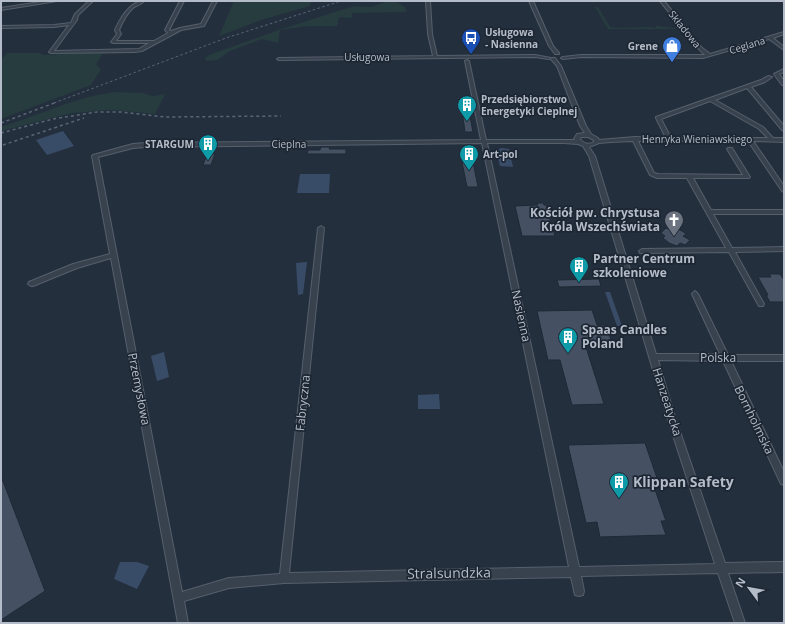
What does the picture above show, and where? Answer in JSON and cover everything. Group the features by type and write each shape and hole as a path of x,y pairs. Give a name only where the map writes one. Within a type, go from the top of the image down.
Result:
{"street":[{"path":"2,7 55,1"},
{"path":"91,1 76,15 75,20 51,52 135,51 180,29 203,25 215,1"},
{"path":"142,1 140,4 131,9 117,30 119,34 113,42 156,42"},
{"path":"171,33 167,30 182,1"},
{"path":"428,1 430,34 435,57"},
{"path":"531,1 551,46 560,56 559,66"},
{"name":"Składowa","path":"662,1 700,48 709,56"},
{"path":"1,27 48,27 71,24"},
{"name":"Ceglana","path":"709,56 784,34"},
{"path":"771,38 784,50"},
{"path":"551,46 550,56 559,66 583,126 595,142"},
{"path":"468,59 483,57 535,56 709,56"},
{"path":"550,56 560,56"},
{"name":"Usługowa","path":"279,58 455,57 468,59"},
{"name":"Nasienna","path":"468,59 483,143 579,591"},
{"path":"784,70 776,74 784,84"},
{"path":"669,139 658,118 770,77"},
{"path":"748,86 784,129"},
{"path":"710,99 761,128 772,140"},
{"path":"579,138 583,126"},
{"path":"483,143 564,141 589,135"},
{"path":"579,138 584,145"},
{"path":"635,139 654,175 747,177 730,149"},
{"name":"Henryka Wieniawskiego","path":"584,145 611,140 635,139 784,140"},
{"path":"748,139 784,190"},
{"name":"Hanzeatycka","path":"592,156 595,142"},
{"name":"Cieplna","path":"95,156 133,146 145,145 483,143"},
{"name":"Hanzeatycka","path":"584,145 592,156 653,358 740,623"},
{"name":"Przemysłowa","path":"95,156 178,598 184,623"},
{"path":"689,176 762,304"},
{"path":"710,212 784,212"},
{"name":"Fabryczna","path":"284,578 321,228"},
{"path":"642,252 784,249"},
{"path":"31,284 75,266 114,254"},
{"name":"Bornholmska","path":"695,294 784,481"},
{"name":"Polska","path":"653,358 784,358"},
{"name":"Stralsundzka","path":"178,598 228,583 284,578 575,570 784,567"}],"green space":[{"path":"234,1 311,1 310,6 264,19 219,36"},
{"path":"388,1 399,3 407,10 405,12 352,13 352,18 339,17 337,26 307,26 280,30 278,43 262,39 230,51 217,60 206,61 205,58 209,55 276,31 341,10 355,6 371,7"},
{"path":"595,7 598,7 610,27 656,28 656,26 658,26 682,29 608,29"},
{"path":"104,52 96,64 101,69 91,85 1,119 1,60 7,53 40,53 44,55"},
{"path":"115,92 143,93 153,96 165,94 155,114 112,110 72,113 1,131 1,127 58,107 101,94"}],"water":[{"path":"63,131 74,146 47,155 36,140"},
{"path":"501,148 509,149 513,167 500,166 496,151"},
{"path":"300,174 330,174 329,193 297,193"},
{"path":"307,262 303,294 298,295 296,263"},
{"path":"605,292 610,292 622,326 617,326"},
{"path":"164,352 169,377 157,381 151,356"},
{"path":"439,394 440,409 418,409 418,395"},
{"path":"120,562 137,562 149,566 137,589 114,579"}],"building":[{"name":"Przedsiębiorstwo Energetyki Cieplnej","path":"462,111 469,111 473,132 465,132"},
{"path":"321,147 330,147 329,149 346,149 346,154 307,154 308,150 320,150"},
{"name":"STARGUM","path":"207,154 215,154 211,165 203,165"},
{"name":"Art-pol","path":"461,157 472,157 478,187 467,187"},
{"path":"537,203 543,203 546,205 555,236 522,236 515,206 538,205"},
{"name":"Kościół pw. Chrystusa Króla Wszechświata","path":"666,228 673,231 678,229 684,232 686,235 683,236 690,240 685,245 680,243 677,246 669,243 663,238 665,236 661,233"},
{"path":"769,274 780,274 784,280 784,302 770,302 766,295 768,295 758,277 771,277"},
{"name":"Partner Centrum szkoleniowe","path":"599,279 601,286 559,287 557,280"},
{"name":"Spaas Candles Poland","path":"592,310 597,325 606,325 613,346 586,347 604,404 572,405 560,360 548,360 537,311"},
{"name":"Klippan Safety","path":"645,443 657,478 651,478 666,521 661,521 666,535 600,537 597,522 586,523 568,445"},
{"path":"1,476 45,591 1,620"}],"railway":[{"path":"54,103 226,38 341,1"},
{"path":"1,123 57,102"},
{"path":"1,133 53,119 97,112 121,112 165,117 281,116"},
{"path":"3,145 84,118"}],"place":[{"name":"Usługowa - Nasienna","path":"471,55"},
{"name":"Grene","path":"672,63"},
{"name":"Przedsiębiorstwo Energetyki Cieplnej","path":"467,122"},
{"name":"STARGUM","path":"208,161"},
{"name":"Art-pol","path":"469,171"},
{"name":"Kościół pw. Chrystusa Króla Wszechświata","path":"674,237"},
{"name":"Partner Centrum szkoleniowe","path":"579,283"},
{"name":"Spaas Candles Poland","path":"568,354"},
{"name":"Klippan Safety","path":"619,499"}]}
